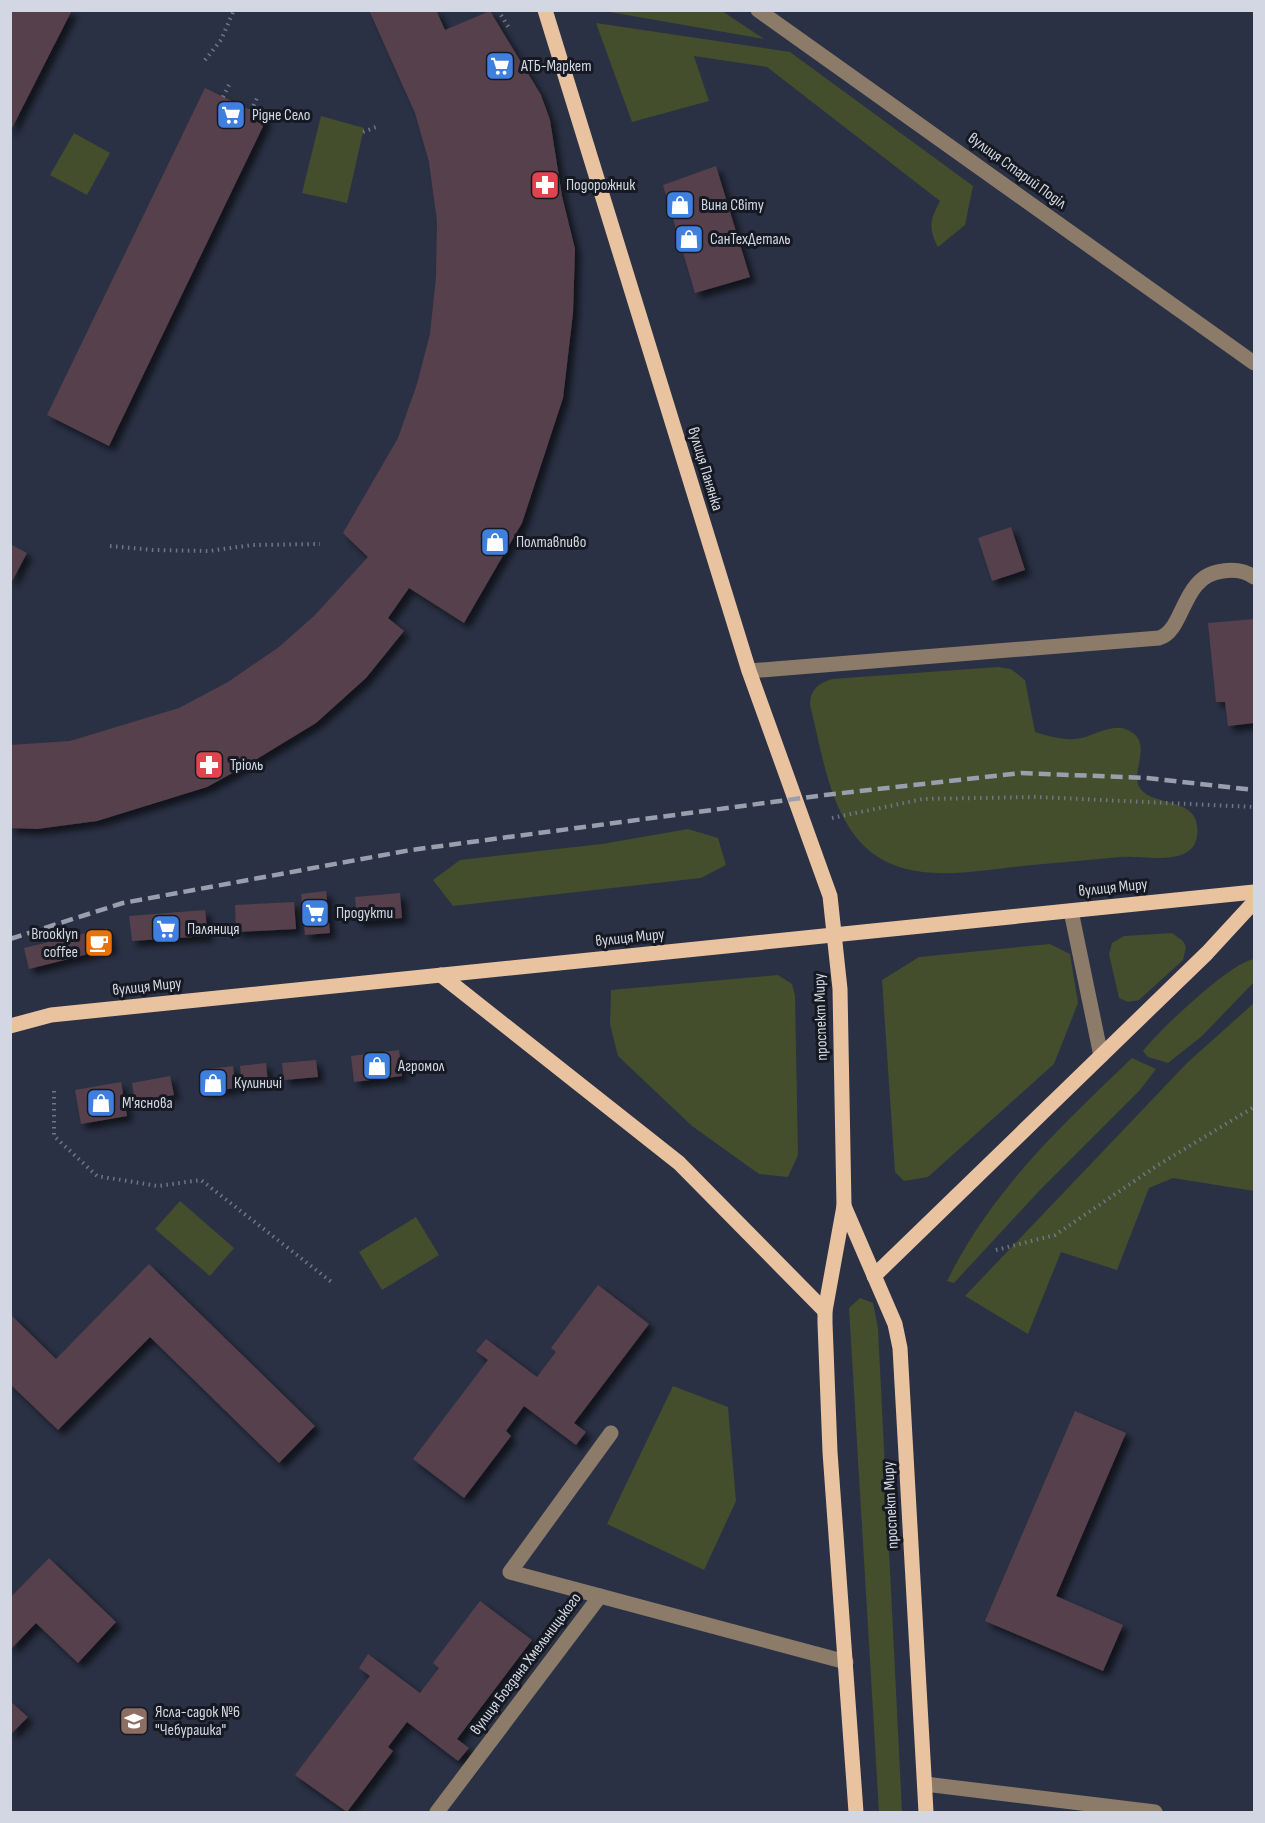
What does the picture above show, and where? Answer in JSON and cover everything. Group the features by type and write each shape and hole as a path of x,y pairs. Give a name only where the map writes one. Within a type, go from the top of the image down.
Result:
{"main road":[{"name":"вулиця Панянка","path":"545,10 749,671 830,896 835,935"},
{"name":"вулиця Миру","path":"10,1026 51,1015 1254,892"},
{"path":"874,1276 1207,953 1254,902"},
{"name":"проспект Миру","path":"835,935 840,990 844,1206 825,1311 830,1452 856,1812"},
{"path":"441,975 679,1163 825,1311"},
{"name":"проспект Миру","path":"844,1206 895,1324 900,1348 926,1812"}],"street":[{"name":"вулиця Старий Поділ","path":"758,10 1254,363"},
{"path":"749,671 1159,638 1167,634 1188,597 1208,574 1232,570 1254,577"},
{"path":"1071,911 1101,1056"},
{"path":"600,1596 510,1572 611,1432"},
{"name":"вулиця Богдана Хмельницького","path":"436,1812 600,1596 846,1662"},
{"path":"925,1784 1155,1812"}],"path":[{"path":"205,60 221,40 234,10"},
{"path":"498,10 509,28"},
{"path":"223,97 229,85"},
{"path":"251,111 256,98"},
{"path":"363,132 376,128"},
{"path":"110,546 153,550 209,551 252,545 320,544"},
{"path":"832,818 934,799 1037,797 1254,807"},
{"path":"54,1091 54,1136 97,1176 158,1186 201,1180 334,1284"},
{"path":"996,1250 1055,1234 1158,1164 1254,1107"}],"green space":[{"path":"604,11 722,11 764,39"},
{"path":"596,23 790,52 973,186 965,225 938,247 932,224 940,201 767,67 694,56 709,101 632,122"},
{"path":"321,116 364,128 347,203 302,193"},
{"path":"74,133 110,153 87,195 50,175"},
{"path":"998,667 1011,669 1025,680 1035,732 1075,739 1108,729 1122,728 1136,736 1141,750 1137,774 1140,788 1146,794 1176,804 1192,814 1197,823 1197,836 1193,846 1177,856 1165,858 1121,857 955,873 911,870 891,864 872,853 846,823 832,791 810,705 813,691 819,685 832,679"},
{"path":"688,829 718,838 726,865 701,878 453,906 433,880 460,860 602,844"},
{"path":"1172,933 1183,941 1186,947 1183,960 1139,1000 1128,1002 1119,998 1109,954 1112,943 1124,936"},
{"path":"1050,944 1070,954 1078,1003 1054,1064 928,1177 904,1181 895,1172 882,980 919,957"},
{"path":"1254,959 1254,982 1202,1036 1168,1063 1148,1057 1143,1051 1179,1014 1229,972"},
{"path":"778,975 792,984 795,996 798,1155 788,1177 759,1174 692,1126 618,1056 610,1024 611,990"},
{"path":"1254,1003 1254,1191 1173,1178 1149,1188 1117,1270 1061,1252 1028,1334 965,1296 1187,1063"},
{"path":"1132,1058 1156,1069 1140,1090 1040,1190 954,1283 947,1281 985,1217 1029,1161"},
{"path":"180,1201 234,1248 210,1276 155,1229"},
{"path":"416,1217 439,1255 382,1290 359,1252"},
{"path":"860,1298 873,1303 878,1328 902,1812 879,1812 849,1308"},
{"path":"673,1386 728,1407 736,1501 704,1570 607,1524"}],"building":[{"path":"10,10 72,10 10,132"},
{"path":"369,10 436,10 445,30 490,11 541,95 550,120 562,196 575,249 573,313 563,398 522,523 464,623 409,588 388,618 404,631 366,678 316,723 247,765 207,787 97,821 37,829 10,828 10,745 70,741 179,708 228,682 279,647 315,615 368,557 343,533 398,438 417,384 430,334 436,277 437,221 429,162 415,113"},
{"path":"205,88 267,118 109,446 47,415"},
{"path":"716,166 750,277 695,293 663,185"},
{"path":"1011,527 1025,570 992,581 978,538"},
{"path":"10,544 27,553 10,585"},
{"path":"1254,619 1254,723 1228,726 1225,702 1216,702 1208,623"},
{"path":"326,891 330,933 305,935 301,894"},
{"path":"400,893 402,918 357,922 355,897"},
{"path":"294,902 296,929 236,932 235,905"},
{"path":"205,910 208,936 132,941 129,916"},
{"path":"107,928 112,948 29,969 24,948"},
{"name":"Агромол","path":"399,1050 402,1076 354,1082 351,1056"},
{"path":"316,1060 318,1077 284,1080 282,1063"},
{"path":"266,1063 268,1082 242,1085 240,1066"},
{"path":"233,1066 236,1088 204,1092 201,1070"},
{"path":"170,1076 174,1095 135,1102 132,1083"},
{"path":"121,1082 127,1116 81,1124 75,1090"},
{"path":"149,1264 315,1426 279,1463 150,1337 58,1430 10,1384 10,1314 56,1359"},
{"path":"598,1285 649,1324 574,1423 586,1432 576,1445 524,1406 506,1431 511,1436 464,1498 413,1459 488,1360 476,1351 486,1339 537,1377 556,1352 551,1348"},
{"path":"1075,1411 1126,1433 1056,1596 1123,1625 1103,1671 985,1621"},
{"path":"49,1558 116,1622 78,1663 36,1623 10,1650 10,1598"},
{"path":"480,1601 532,1640 457,1739 469,1748 458,1761 407,1722 388,1747 393,1751 347,1812 295,1775 370,1676 359,1668 368,1654 420,1693 439,1668 433,1663"},
{"path":"10,1701 28,1717 10,1735"}],"railway":[{"path":"10,939 123,903 411,850 825,795 1021,773 1147,778 1254,790"}],"place":[{"name":"АТБ-Маркет","path":"500,66"},
{"name":"Рідне Село","path":"231,115"},
{"name":"Подорожник","path":"545,185"},
{"name":"Вина Світу","path":"680,205"},
{"name":"СанТехДеталь","path":"689,239"},
{"name":"Полтавпиво","path":"495,542"},
{"name":"Тріоль","path":"209,765"},
{"name":"Продукти","path":"315,913"},
{"name":"Паляниця","path":"166,929"},
{"name":"Brooklyn coffee","path":"99,943"},
{"name":"Агромол","path":"377,1066"},
{"name":"Кулиничі","path":"213,1083"},
{"name":"М'яснова","path":"101,1103"},
{"name":"Ясла-садок №6 \"Чебурашка\"","path":"134,1721"}]}
